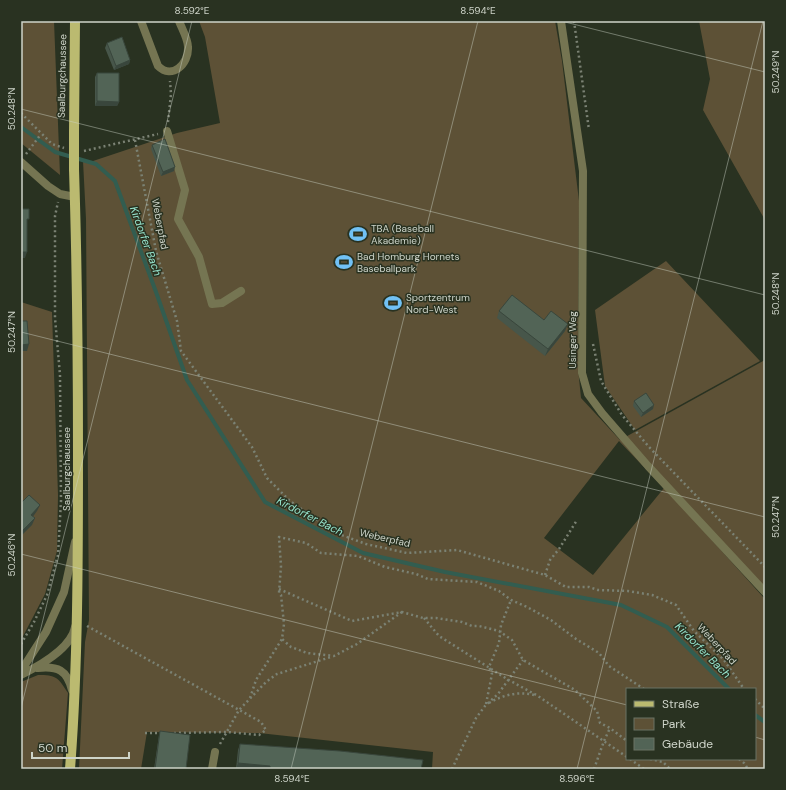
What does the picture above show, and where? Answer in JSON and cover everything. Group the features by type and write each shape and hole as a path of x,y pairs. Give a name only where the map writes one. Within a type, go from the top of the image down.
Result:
{"main road":[{"name":"Saalburgchaussee","path":"70,769 75,701 78,530 78,350 74,169 75,21"}],"street":[{"path":"141,21 158,66 170,76 186,60 188,53 188,46 179,21"},
{"name":"Usinger Weg","path":"561,21 583,171 582,373 588,394 632,448 765,592"},
{"path":"167,131 185,190 178,219 199,257 212,304 222,303 241,291"},
{"path":"21,162 48,186 60,194 75,197"},
{"path":"21,671 46,632 64,592 78,530"},
{"path":"21,675 44,663 66,644 72,636 76,620"},
{"path":"36,668 50,667 62,671 69,678 75,701"},
{"path":"212,769 215,752"}],"path":[{"path":"574,21 589,131"},
{"path":"91,149 135,140 167,131 171,94 170,76"},
{"path":"21,113 52,144"},
{"path":"32,145 41,134"},
{"name":"Weberpfad","path":"135,140 156,251 177,321 181,351 252,447 267,478 290,501 336,533 366,544 407,553 458,550 545,575 566,587 589,587 598,590 628,591 652,595 676,605 694,631 724,660 743,688"},
{"path":"21,644 47,595 58,555 61,501 60,382 55,318 55,216 60,194"},
{"path":"593,342 601,381 622,415 649,447 765,567"},
{"path":"545,575 550,560 559,549 577,520"},
{"path":"249,699 256,680 282,639 284,624 280,589 281,566 279,538 306,543 321,553 358,556 384,567 416,574 428,580 477,582 500,591 511,600 527,606 551,620 576,639 599,652 609,666 642,688"},
{"path":"280,589 352,621 402,612 423,618 436,618 462,622 472,626 479,626 499,631 512,640 523,660 574,690 597,710 600,723 610,728 626,740"},
{"path":"485,706 492,674 489,667 499,643 499,631 511,600"},
{"path":"227,732 238,710 266,682 277,674 334,656 357,644 402,612"},
{"path":"423,618 439,636 507,680 538,696 626,756"},
{"path":"76,620 261,722 266,730 259,735 227,732 145,733"},
{"path":"282,639 291,647 307,654 334,656"},
{"path":"452,769 476,718 485,706 498,694 523,660"},
{"path":"485,706 502,696 527,693 538,696"},
{"path":"756,700 765,709"},
{"path":"594,769 610,728"},
{"path":"631,760 644,769"},
{"path":"655,760 664,762 670,769"},
{"path":"740,760 748,769"}],"green space":[{"path":"21,21 54,21 60,175 21,143"},
{"path":"199,21 555,21 562,61 579,201 578,368 581,398 620,440 765,360 765,588 672,496 765,599 765,769 432,769 433,752 259,733 147,732 141,769 79,769 85,642 89,620 86,219 83,161 93,161 177,133 220,123 205,37","holes":["619,441 664,488 593,575 544,538"]},
{"path":"699,21 765,21 765,220 703,110 710,79"},
{"path":"666,261 760,361 635,430 605,386 595,310"},
{"path":"21,302 52,312 58,495 57,551 45,594 21,640"},
{"path":"38,675 53,676 62,683 68,693 62,769 21,769 21,682"}],"building":[{"path":"122,37 130,60 116,66 107,43"},
{"path":"97,73 119,73 119,102 97,101"},
{"path":"165,139 175,167 163,172 152,145"},
{"path":"21,209 29,209 29,219 27,219 27,252 21,252"},
{"path":"512,295 544,320 551,311 568,324 548,349 499,311"},
{"path":"21,321 27,321 29,344 21,345"},
{"path":"646,393 654,405 643,413 634,401"},
{"path":"29,495 40,505 31,515 35,518 21,532 21,503"},
{"path":"160,731 190,735 186,769 155,769"},
{"path":"240,744 340,751 423,760 421,769 270,769 270,766 238,763"}],"waterway":[{"name":"Kirdorfer Bach","path":"21,127 55,152 96,164 115,181 187,380 265,502 363,553 445,572 621,605 667,627 728,688"},
{"name":"Kirdorfer Bach","path":"756,716 765,722"}],"place":[{"name":"TBA (Baseball Akademie)","path":"358,234"},
{"name":"Bad Homburg Hornets Baseballpark","path":"344,262"},
{"name":"Sportzentrum Nord-West","path":"393,303"}]}
